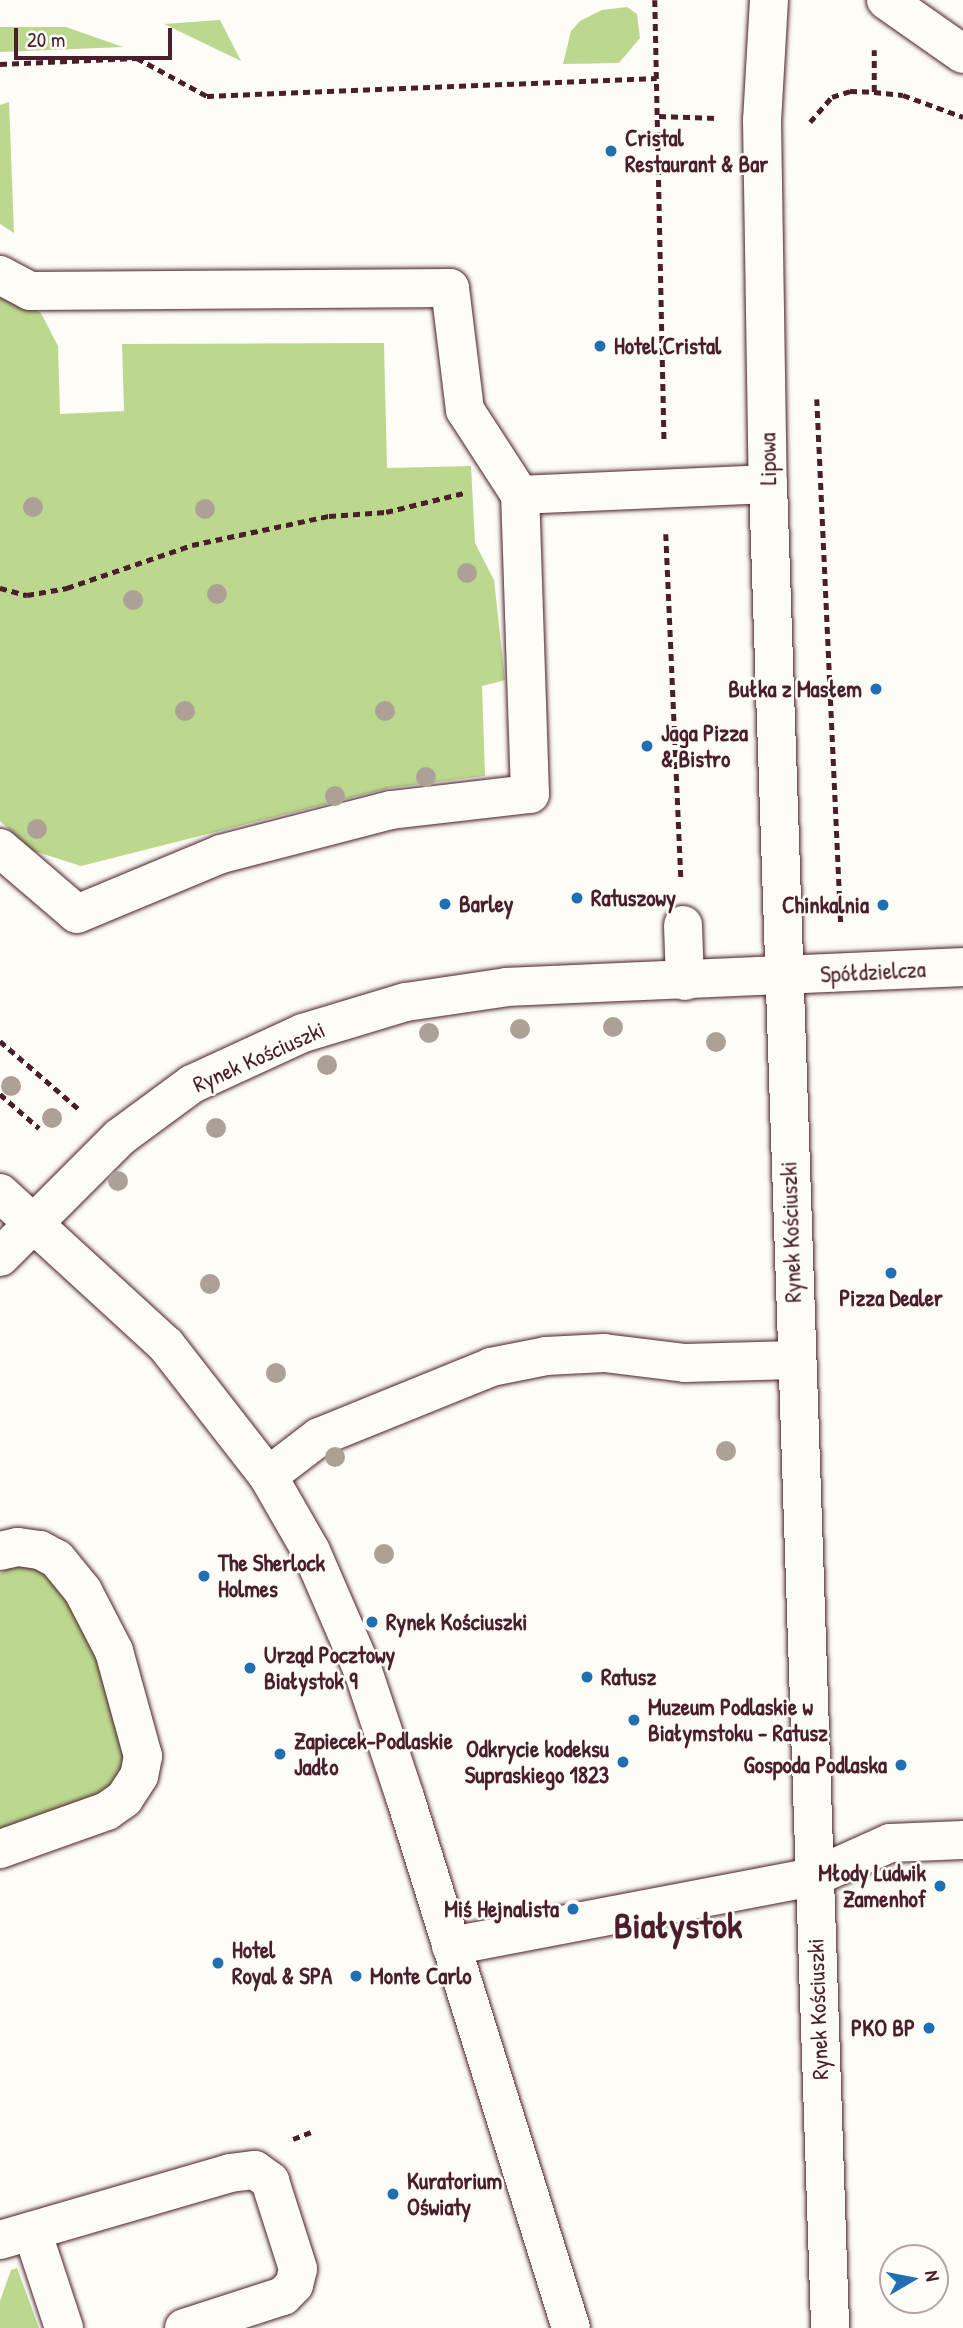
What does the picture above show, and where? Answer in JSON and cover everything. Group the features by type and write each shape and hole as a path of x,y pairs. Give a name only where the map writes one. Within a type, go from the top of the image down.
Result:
{"street":[{"name":"Lipowa","path":"769,0 762,120 768,484 780,919"},
{"path":"886,0 963,54"},
{"path":"0,275 30,290 450,288 465,410 520,495 530,794 391,810 221,854 78,914 0,848"},
{"path":"520,495 768,484"},
{"name":"Rynek Kościuszki","path":"780,919 830,2328"},
{"path":"683,925 685,981"},
{"name":"Spółdzielcza","path":"783,976 963,967"},
{"name":"Rynek Kościuszki","path":"0,1257 32,1222 120,1137 192,1084 303,1033 406,1002 507,987 783,976"},
{"path":"0,1193 166,1345 268,1476 311,1550 363,1671 571,2328"},
{"path":"268,1476 319,1437 491,1367 546,1356 604,1353 685,1363 795,1360"},
{"path":"0,1551 18,1546 40,1550 57,1559 83,1591 114,1651 143,1756 139,1776 124,1799 107,1811 0,1849"},
{"path":"451,1946 814,1877 890,1843 963,1840"},
{"path":"64,2328 16,2236 230,2173 255,2170 270,2181 298,2269 294,2285 283,2296 184,2328"}],"path":[{"path":"655,0 664,488 683,925"},
{"path":"0,64 137,58 207,96 657,78"},
{"path":"874,92 903,95 963,117"},
{"path":"811,122 811,134"},
{"path":"817,389 839,920 863,971"},
{"path":"0,588 27,595 67,588 192,545 329,516 386,512 472,491 520,495"},
{"path":"0,1041 89,1118"},
{"path":"0,1094 39,1128"}],"green space":[{"path":"627,7 637,14 640,38 619,63 563,64 571,31 580,21 602,10"},
{"path":"220,20 241,61 164,24"},
{"path":"0,27 66,27 123,47 0,52"},
{"path":"9,102 14,233 0,224 0,105"},
{"path":"0,293 41,313 58,346 60,414 124,411 122,344 384,343 387,468 471,466 475,543 494,580 505,680 482,686 485,776 390,788 81,866 31,850 0,821"},
{"path":"15,1563 37,1565 55,1576 97,1638 128,1759 107,1795 0,1832 0,1574"},
{"path":"17,2268 39,2328 0,2328 0,2301 11,2270"}],"place":[{"name":"Cristal Restaurant & Bar","path":"611,151"},
{"name":"Hotel Cristal","path":"600,346"},
{"name":"Bułka z Masłem","path":"876,689"},
{"name":"Jaga Pizza & Bistro","path":"647,746"},
{"name":"Ratuszowy","path":"577,898"},
{"name":"Barley","path":"445,904"},
{"name":"Chinkalnia","path":"883,905"},
{"name":"Pizza Dealer","path":"891,1273"},
{"name":"The Sherlock Holmes","path":"204,1576"},
{"name":"Rynek Kościuszki","path":"372,1622"},
{"name":"Urząd Pocztowy Białystok 9","path":"250,1668"},
{"name":"Ratusz","path":"587,1677"},
{"name":"Muzeum Podlaskie w Białymstoku - Ratusz","path":"634,1720"},
{"name":"Zapiecek-Podlaskie Jadło","path":"280,1754"},
{"name":"Odkrycie kodeksu Supraskiego 1823","path":"623,1762"},
{"name":"Gospoda Podlaska","path":"901,1765"},
{"name":"Młody Ludwik Zamenhof","path":"940,1886"},
{"name":"Miś Hejnalista","path":"573,1909"},
{"name":"Hotel Royal & SPA","path":"218,1963"},
{"name":"Monte Carlo","path":"356,1976"},
{"name":"PKO BP","path":"929,2028"},
{"name":"Kuratorium Oświaty","path":"393,2194"}],"district":[{"name":"Białystok","path":"678,1925"}]}
